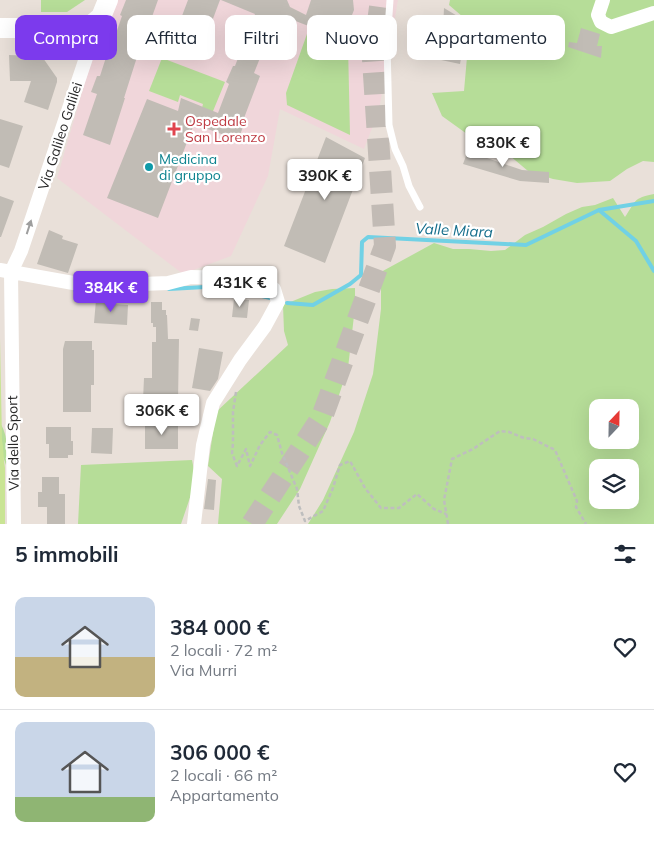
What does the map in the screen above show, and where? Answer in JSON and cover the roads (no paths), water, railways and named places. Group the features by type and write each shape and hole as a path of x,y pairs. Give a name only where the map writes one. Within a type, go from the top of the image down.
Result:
{"street":[{"path":"603,0 598,15 601,22 611,27 654,13"},
{"path":"0,28 72,28 91,25 104,9"},
{"name":"Via Galileo Galilei","path":"6,271 22,251 104,9"},
{"path":"6,271 90,286 168,284 192,277 231,278 259,283 274,289 278,302 266,326 240,360 213,403 205,436 194,524"},
{"name":"Via dello Sport","path":"6,271 14,524"}],"lane":[{"path":"390,0 387,44 389,125 395,149 409,186 420,207"}],"waterway":[{"name":"Valle Miara","path":"287,303 313,305 350,284 361,275 362,242 368,237 526,245 599,210 654,201"},
{"path":"599,210 636,241 654,271"},
{"name":"Valle Miara","path":"169,289 223,286 270,298"},
{"name":"Valle Miara","path":"75,290 91,293 127,291"}],"tunnel":[{"path":"252,524 322,417 385,246 373,59 381,0"}],"place":[{"name":"Ospedale San Lorenzo","path":"174,129"},
{"name":"Medicina di gruppo","path":"149,167"}]}
